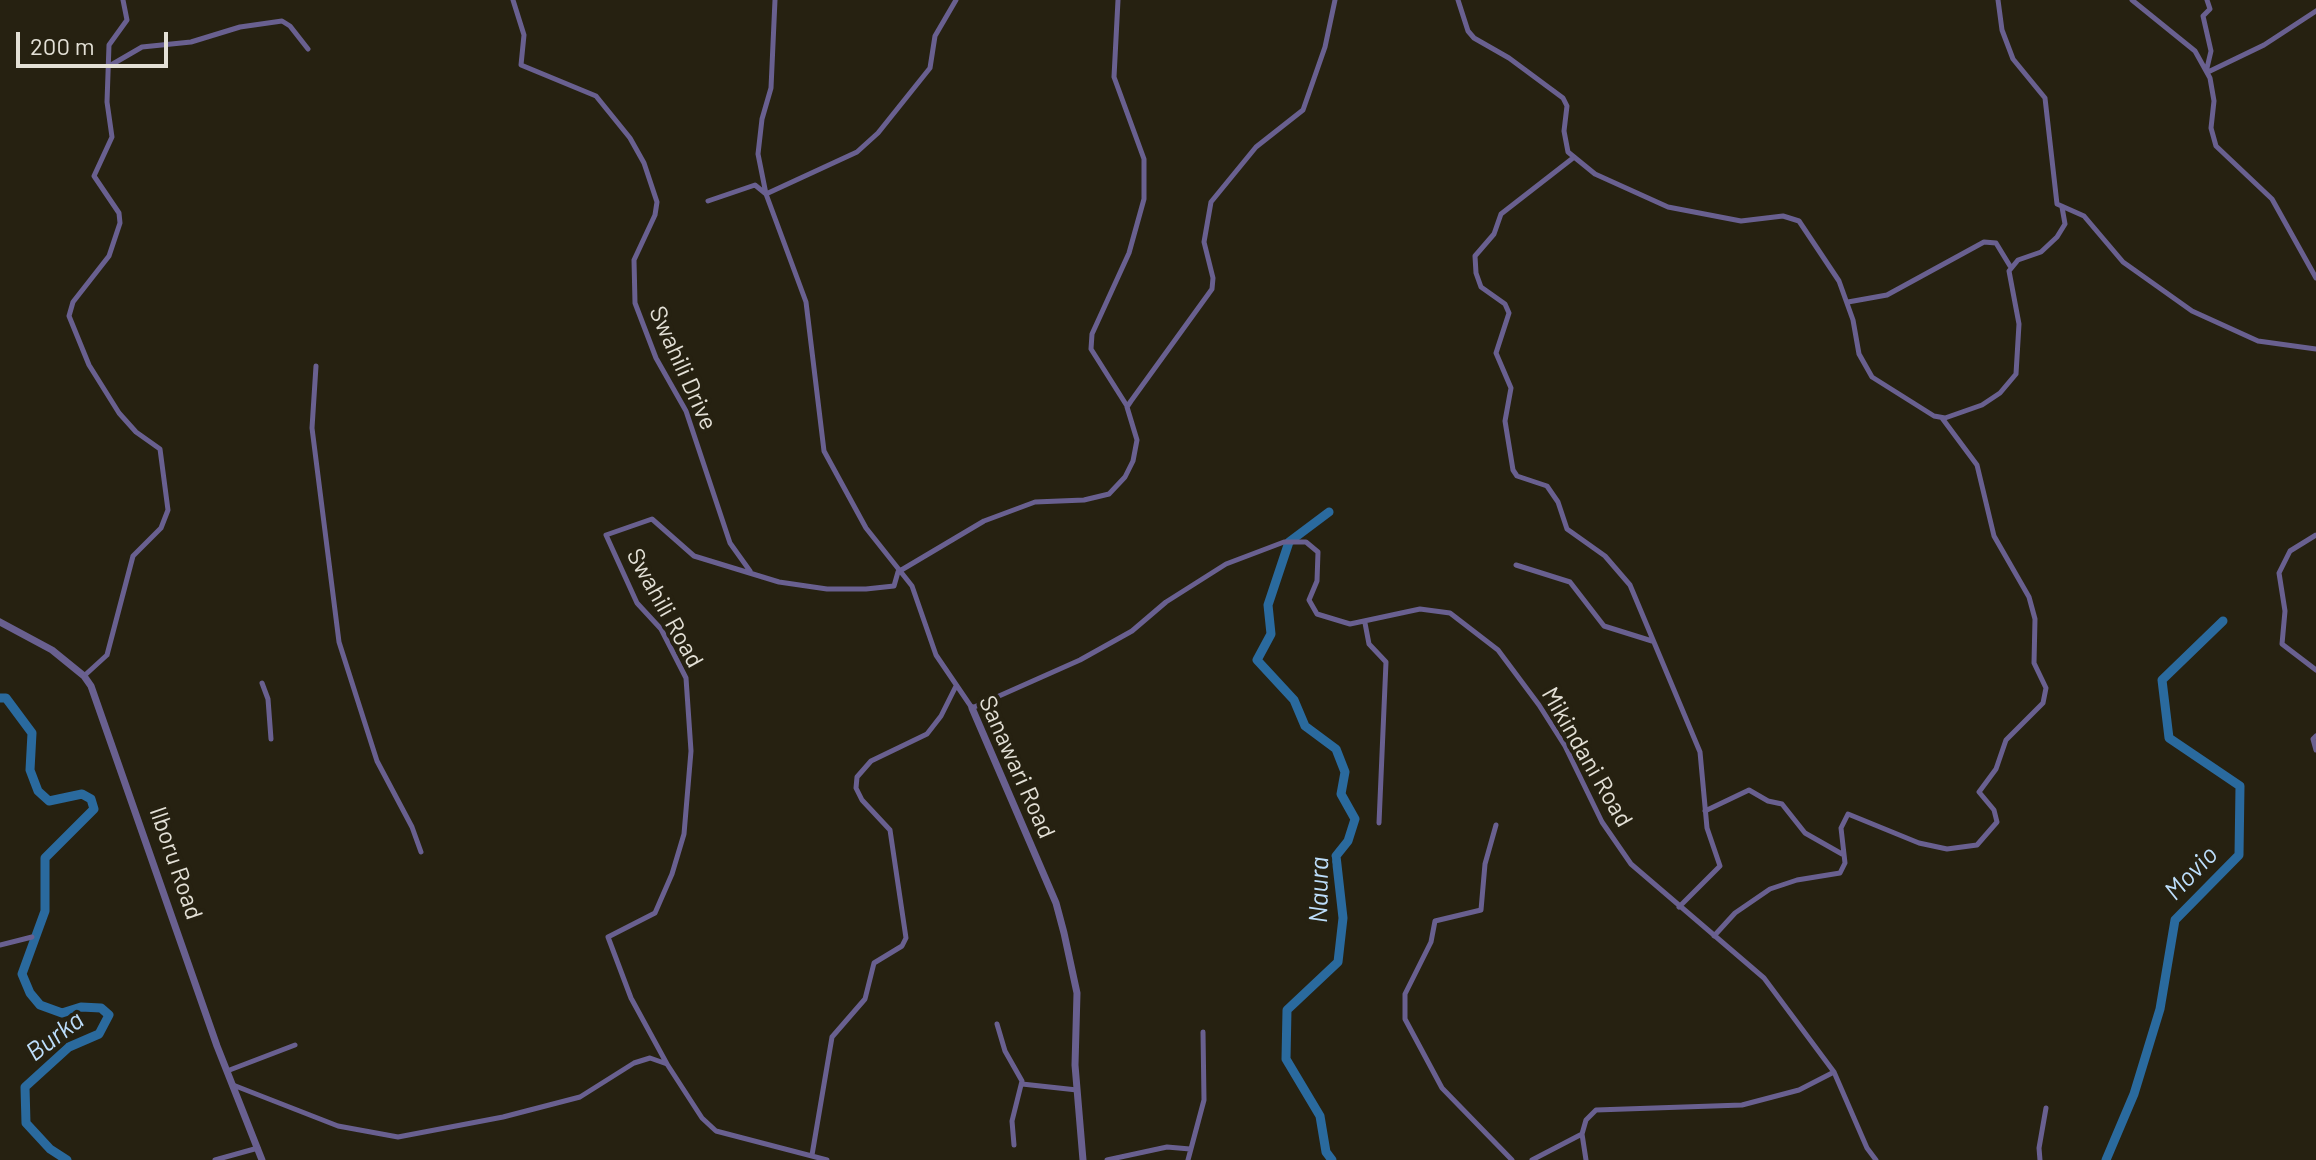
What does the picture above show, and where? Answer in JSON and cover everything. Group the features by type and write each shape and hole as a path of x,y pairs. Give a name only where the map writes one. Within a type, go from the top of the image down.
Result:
{"street":[{"path":"84,676 107,655 133,556 161,528 168,510 160,449 131,427 119,413 89,365 69,316 73,302 109,256 121,221 94,176 113,133 106,97 111,65 109,43 127,20 123,0"},
{"name":"Swahili Drive","path":"513,0 524,35 521,65 596,96 630,138 644,163 657,202 655,215 634,260 635,303 658,364 686,411 730,543 751,572"},
{"name":"Sanawari Road","path":"775,0 771,88 762,119 758,154 766,194 806,302 824,451 866,528 912,586 936,655 972,708 1056,903 1077,993 1077,1090 1083,1160"},
{"path":"708,201 755,185 766,194 803,175 841,163 878,133 930,68 935,36 956,0"},
{"path":"1118,0 1114,77 1144,159 1144,199 1129,253 1092,334 1091,349 1096,362 1127,407 1212,289 1204,227 1216,193 1256,147 1295,117 1308,102 1335,0"},
{"path":"1458,0 1470,35 1563,98 1567,106 1564,142 1573,158 1595,174 1668,207 1741,221 1783,216 1799,221 1832,267 1848,302 1859,354 1872,377 1929,414 1942,418 1982,405 2000,393 2016,374 2019,324 2010,267 1996,243 1984,242 1887,295 1848,302"},
{"path":"1998,0 2002,30 2013,59 2045,98 2055,199 2062,207 2084,216 2123,262 2192,311 2258,341 2316,349"},
{"path":"2132,0 2189,43 2207,70 2214,101 2211,128 2216,146 2272,199 2316,278"},
{"path":"2207,0 2210,9 2203,16 2211,56 2207,70"},
{"path":"2207,70 2264,45 2315,11 2315,1"},
{"path":"111,65 142,47 191,42 244,26 282,21 290,26 308,49"},
{"path":"1573,158 1501,214 1494,234 1475,256 1476,273 1481,287 1505,304 1509,313 1496,353 1511,388 1505,421 1513,470 1517,476 1547,486 1571,533 1619,569 1634,592 1700,752 1708,833 1720,866 1679,907"},
{"path":"2010,267 2053,243 2065,224 2062,207"},
{"path":"316,366 312,428 339,642 377,761 412,827 421,852"},
{"name":"Swahili Road","path":"667,1064 631,998 608,937 655,913 672,874 684,834 691,751 686,678 661,629 637,603 606,535 652,519 694,556 779,582 827,589 894,586 898,572 984,521 1035,502 1084,500 1109,494 1125,477 1133,461 1137,431 1127,407"},
{"path":"1714,936 1735,913 1770,889 1797,880 1837,876 1845,863 1841,828 1848,814 1937,848 1977,845 1994,828 1997,816 1979,792 1996,769 2006,740 2046,698 2046,688 2034,663 2035,619 2029,597 1994,536 1977,465 1942,418"},
{"path":"2316,535 2290,551 2279,573 2285,611 2281,643 2316,670"},
{"name":"Mikindani Road","path":"972,708 1080,660 1132,631 1166,602 1226,564 1284,542 1306,542 1318,552 1317,581 1309,600 1317,614 1350,624 1407,612 1442,610 1459,618 1498,650 1552,724 1617,845 1631,864 1764,978 1834,1072 1867,1148 1876,1160"},
{"path":"1516,565 1570,582 1604,626 1653,642"},
{"name":"Ilboru Road","path":"0,622 52,650 84,676 104,715 227,1071 262,1160"},
{"path":"1365,623 1369,644 1386,662 1379,823"},
{"path":"262,683 268,699 271,739"},
{"path":"812,1155 832,1037 865,999 874,963 902,946 906,938 890,830 858,795 857,777 871,761 927,734 956,686"},
{"path":"2316,736 2313,739 2316,750"},
{"path":"1705,811 1749,790 1768,801 1782,804 1805,833 1842,854"},
{"path":"1496,825 1485,864 1481,910 1435,921 1431,942 1405,994 1405,1019 1442,1088 1512,1160"},
{"path":"0,945 32,937"},
{"path":"997,1024 1005,1051 1022,1084 1013,1118 1014,1145"},
{"path":"1188,1160 1204,1100 1203,1032"},
{"path":"227,1071 295,1045"},
{"path":"233,1084 338,1126 398,1137 503,1117 580,1097 634,1063 650,1058 667,1064 702,1118 716,1131 827,1160"},
{"path":"1586,1160 1582,1134 1586,1120 1596,1110 1742,1105 1799,1090 1834,1072"},
{"path":"1022,1084 1077,1090"},
{"path":"2040,1160 2046,1108"},
{"path":"1532,1160 1582,1134"},
{"path":"1107,1160 1167,1147 1190,1149"},
{"path":"215,1160 258,1148"}],"waterway":[{"name":"Naura","path":"1329,512 1289,542 1268,605 1271,634 1257,660 1294,700 1305,726 1336,749 1345,772 1341,794 1355,819 1348,841 1336,856 1343,918 1338,962 1287,1010 1286,1059 1320,1116 1326,1152 1332,1160"},
{"name":"Movio","path":"2106,1160 2134,1094 2160,1009 2175,920 2239,855 2240,786 2169,738 2162,680 2223,621"},
{"name":"Burka","path":"0,698 6,698 32,733 30,770 38,791 49,801 82,794 91,799 94,809 45,858 45,911 22,974 30,993 40,1005 62,1013 81,1007 101,1008 109,1015 99,1034 69,1047 25,1087 26,1123 50,1149 67,1160"}]}
